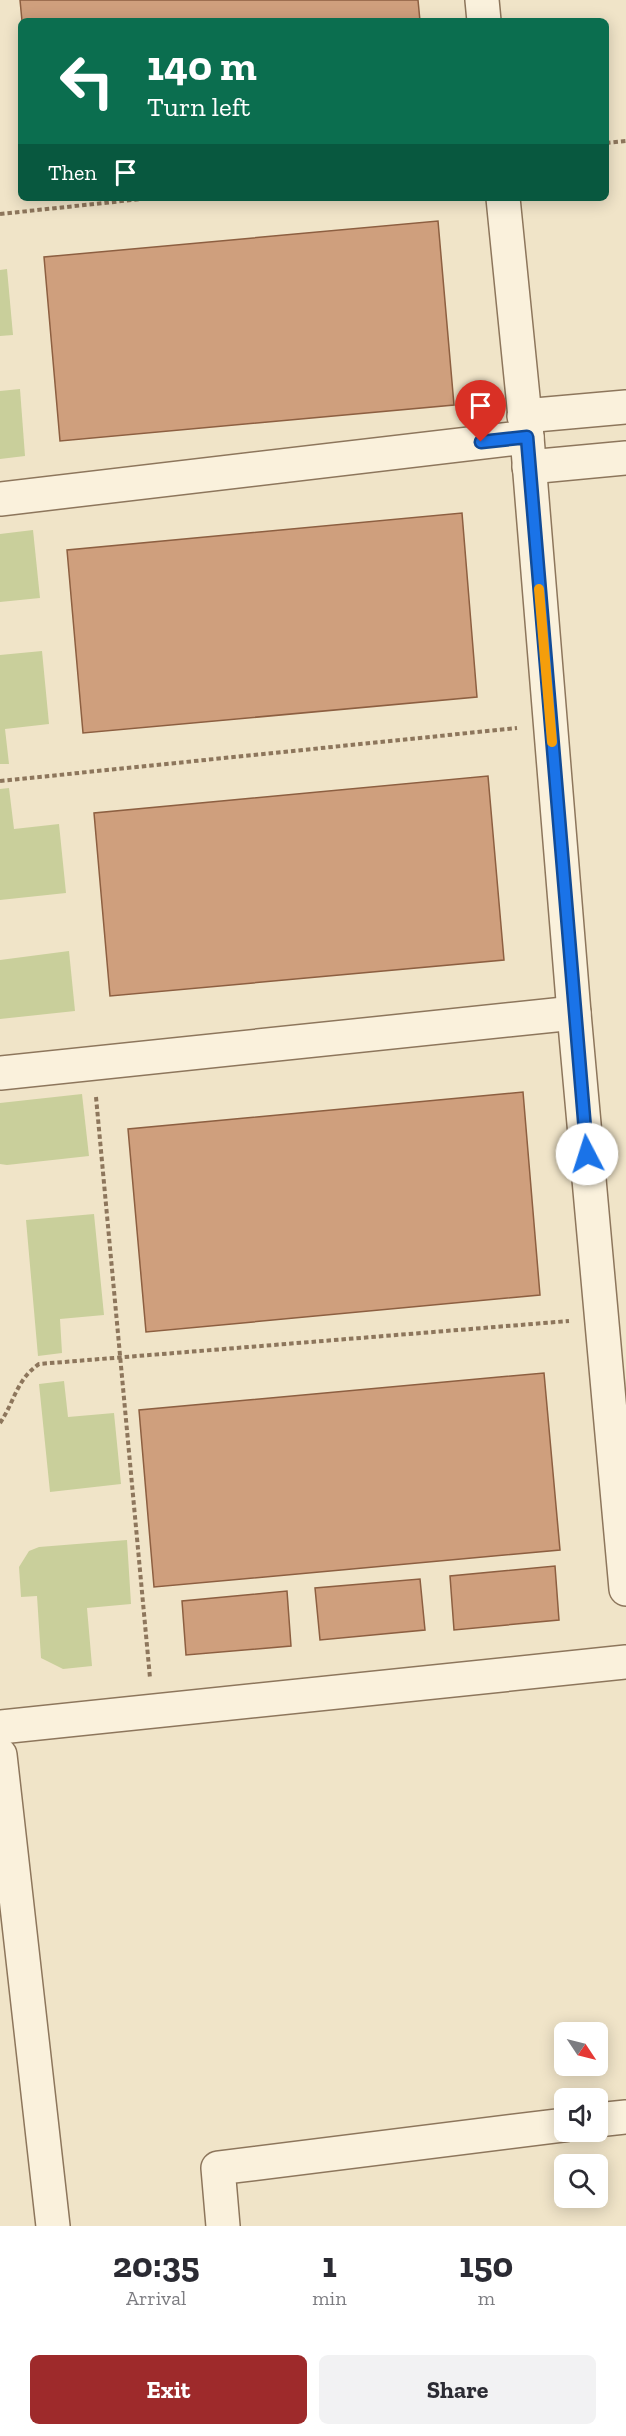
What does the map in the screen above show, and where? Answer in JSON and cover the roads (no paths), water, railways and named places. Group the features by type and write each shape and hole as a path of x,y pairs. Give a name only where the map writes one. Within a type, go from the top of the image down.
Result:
{"lane":[{"path":"482,0 484,18"},
{"path":"503,201 527,440 574,1013 626,1589"},
{"path":"0,499 527,440 626,407"},
{"path":"527,440 626,458"},
{"path":"0,1073 574,1013"},
{"path":"0,1727 626,1662"},
{"path":"0,1755 52,2226"},
{"path":"608,2119 626,2117"},
{"path":"223,2226 218,2169 554,2126"}]}
